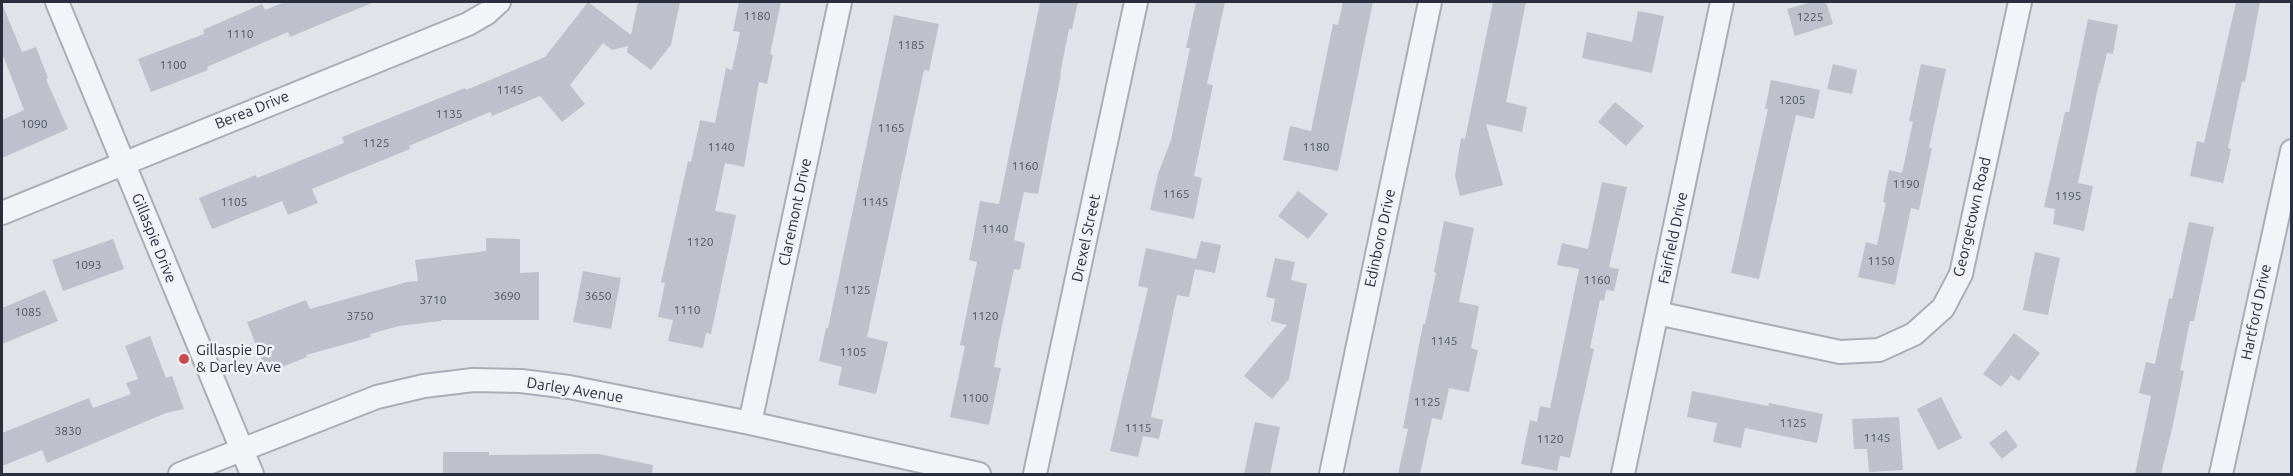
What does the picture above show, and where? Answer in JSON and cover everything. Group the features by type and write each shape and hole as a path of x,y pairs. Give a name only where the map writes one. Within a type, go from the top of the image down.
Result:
{"street":[{"name":"Gillaspie Drive","path":"57,2 252,474"},
{"name":"Berea Drive","path":"2,213 468,24 487,13 499,2"},
{"name":"Claremont Drive","path":"750,423 840,2"},
{"name":"Drexel Street","path":"1035,474 1136,2"},
{"name":"Edinboro Drive","path":"1331,474 1430,2"},
{"name":"Fairfield Drive","path":"1623,474 1722,2"},
{"name":"Georgetown Road","path":"1657,313 1840,352 1878,350 1914,334 1942,308 1961,274 2020,2"},
{"name":"Hartford Drive","path":"2221,474 2292,150"},
{"name":"Darley Avenue","path":"180,474 377,397 424,386 472,380 521,381 570,387 750,423 979,474"}],"building":[{"path":"285,2 374,2 290,37 288,32 207,67 208,70 151,92 138,59 204,34 203,30 262,4 265,10"},
{"path":"588,2 631,35 638,2 680,2 671,45 651,70 627,52 628,46 612,50 603,43 570,85 585,104 562,122 540,96 492,116 490,112 409,146 410,149 312,189 318,203 288,215 282,201 212,229 199,198 256,175 257,178 344,143 342,137 545,57"},
{"path":"739,2 781,2 770,54 773,55 767,84 759,82 744,167 725,163 715,211 736,215 711,334 706,333 703,348 668,341 673,320 658,317 665,283 661,282 688,161 691,162 700,120 715,123 726,68 732,70 740,32 733,31"},
{"path":"1040,2 1078,2 1072,29 1069,29 1038,194 1024,192 1018,219 1014,240 1025,243 1020,270 1014,269 999,340 994,367 1001,368 989,425 950,417 965,346 960,345 977,262 969,260 980,201 999,204"},
{"path":"1196,2 1225,2 1207,84 1213,85 1194,176 1202,178 1194,219 1150,210 1158,174 1171,140 1190,48 1186,48"},
{"path":"1343,2 1373,2 1338,171 1283,160 1290,126 1311,131 1333,24 1338,25"},
{"path":"1493,2 1526,2 1506,102 1527,107 1522,132 1486,124 1503,185 1460,196 1455,176 1461,138 1465,139"},
{"path":"1812,2 1826,2 1833,24 1795,36 1787,9"},
{"path":"2236,2 2260,2 2245,82 2242,81 2228,148 2231,149 2223,183 2190,176 2197,141 2204,143"},
{"path":"2,4 22,52 36,47 48,78 46,79 68,129 2,158 2,120 24,110 2,53"},
{"path":"1638,11 1664,16 1652,73 1582,58 1587,32 1632,42"},
{"path":"894,15 939,24 929,71 924,70 867,337 888,342 876,394 838,385 842,367 819,361 826,328 828,328"},
{"path":"2088,19 2118,25 2113,54 2107,53 2099,83 2078,183 2093,186 2084,231 2053,224 2055,209 2044,207 2065,112 2069,112"},
{"path":"1833,64 1857,70 1852,94 1827,89"},
{"path":"1921,64 1946,69 1929,148 1932,148 1919,210 1911,208 1895,285 1858,277 1866,242 1877,245 1886,203 1883,202 1889,170 1902,173 1913,122 1909,121"},
{"path":"1771,80 1820,90 1814,119 1796,115 1759,279 1731,273 1768,109 1765,109"},
{"path":"1615,102 1644,126 1626,146 1598,122"},
{"path":"1602,182 1627,187 1609,267 1619,269 1614,291 1606,290 1604,301 1600,300 1590,348 1594,349 1570,458 1560,456 1557,471 1521,464 1530,420 1537,422 1540,406 1550,408 1579,269 1557,265 1562,243 1588,249"},
{"path":"1298,191 1328,214 1308,239 1278,216"},
{"path":"1444,221 1474,228 1459,302 1479,306 1471,348 1478,350 1469,392 1449,388 1442,420 1432,418 1420,474 1398,474 1408,429 1403,428 1423,324 1425,324 1436,273 1434,272"},
{"path":"2189,222 2214,227 2194,321 2190,321 2180,370 2184,371 2172,429 2161,474 2135,474 2151,396 2139,393 2146,362 2155,364"},
{"path":"486,238 520,239 520,273 539,272 539,320 441,320 399,326 370,334 371,337 306,355 307,357 267,373 247,322 306,300 310,309 418,281 415,260 486,251"},
{"path":"113,239 124,269 63,291 52,260"},
{"path":"1201,241 1221,245 1215,273 1195,269 1189,297 1177,295 1151,417 1163,420 1159,439 1143,436 1138,457 1110,451 1148,288 1138,286 1146,248 1196,259"},
{"path":"2035,252 2060,258 2048,315 2023,310"},
{"path":"1275,258 1295,262 1291,280 1307,284 1289,379 1272,399 1244,376 1287,325 1271,321 1275,299 1266,297"},
{"path":"583,271 621,278 611,329 573,322"},
{"path":"45,290 58,321 2,344 2,308"},
{"path":"2014,333 2040,353 2019,381 2011,375 2001,387 1983,374"},
{"path":"150,336 166,378 172,376 184,409 166,413 47,463 42,450 2,466 2,433 89,398 93,408 131,394 126,383 138,379 125,346"},
{"path":"1692,391 1823,414 1817,443 1745,428 1741,448 1713,442 1717,423 1687,417"},
{"path":"1941,397 1962,438 1938,450 1917,409"},
{"path":"1899,417 1903,470 1869,472 1867,449 1854,449 1852,419"},
{"path":"1255,422 1280,427 1270,474 1244,474"},
{"path":"2006,430 2018,446 2002,459 1989,443"},
{"path":"443,452 489,452 489,455 599,454 653,465 652,474 443,474"}],"place":[{"name":"Gillaspie Dr & Darley Ave","path":"184,359"}]}
